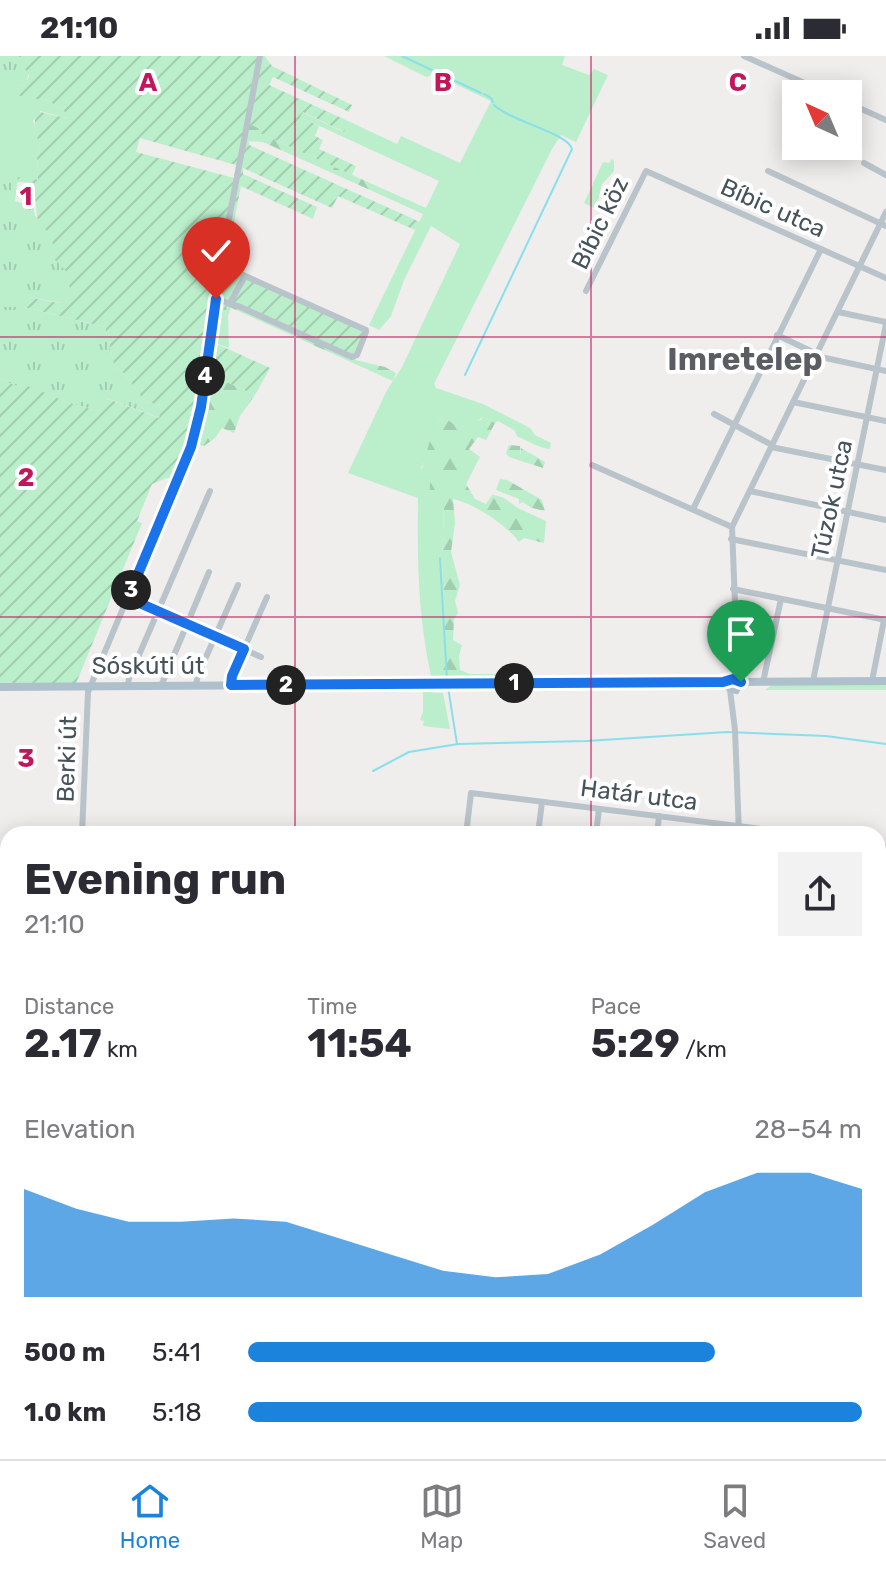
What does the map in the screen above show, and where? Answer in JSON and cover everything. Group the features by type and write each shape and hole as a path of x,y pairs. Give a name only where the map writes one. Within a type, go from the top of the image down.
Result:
{"main road":[{"name":"Sóskúti út","path":"0,687 886,681"}],"street":[{"path":"90,686 191,447 201,407 228,223 260,56"},
{"path":"744,56 798,80"},
{"path":"763,64 767,56"},
{"path":"862,109 886,120"},
{"path":"864,163 886,175"},
{"name":"Bíbic utca","path":"646,171 886,278"},
{"name":"Bíbic köz","path":"586,291 646,171"},
{"path":"768,171 883,225"},
{"path":"739,826 734,717 732,527 883,225 886,212"},
{"path":"693,509 821,249"},
{"path":"216,299 352,357 357,355 366,330 243,277 230,303"},
{"path":"838,312 886,323"},
{"name":"Túzok utca","path":"813,681 886,323"},
{"path":"777,335 817,355 886,371"},
{"path":"793,402 886,421"},
{"path":"714,414 772,446 886,470"},
{"path":"592,465 732,527"},
{"path":"128,686 210,491"},
{"path":"750,491 886,520"},
{"path":"731,539 886,570"},
{"path":"161,686 209,572"},
{"path":"196,685 238,585"},
{"path":"733,589 885,620 872,681"},
{"path":"231,685 232,676 267,597"},
{"path":"128,598 261,657"},
{"path":"763,682 781,599"},
{"name":"Berki út","path":"82,826 90,686"},
{"name":"Határ utca","path":"467,826 471,793 739,826"},
{"path":"539,826 542,802"},
{"path":"597,826 599,809"},
{"path":"658,826 659,816"}],"green space":[{"path":"0,56 27,81 20,86 24,95 49,101 68,114 68,118 40,111 33,121 40,144 38,181 18,178 15,201 22,203 32,198 35,216 50,235 55,260 24,307 0,379"},
{"path":"0,56 31,56 24,84 7,81 0,85"},
{"path":"19,56 265,56 272,66 352,105 349,112 273,77 269,85 348,121 344,132 303,112 300,117 319,126 315,136 323,140 319,149 356,166 352,175 260,133 260,129 248,123 249,145 420,222 415,230 338,196 332,208 243,168 243,174 317,207 313,219 241,186 226,263 367,332 355,360 232,304 217,301 210,341 270,368 255,395 207,373 194,443 176,481 167,478 152,484 137,521 142,523 77,681 77,688 0,688 0,379 19,387 21,383 101,412 105,398 159,418 162,405 145,402 124,373 115,368 105,327 24,307 27,297 59,303 72,297 66,271 55,260 52,239 37,217 34,183 17,182 18,177 38,180 40,144 34,130 36,111 67,118 68,114 49,101 20,96 18,88 29,76","holes":["140,138 236,165 234,178 136,152"]},
{"path":"384,56 565,56 562,65 589,75 594,69 608,75 576,142 561,135 552,149 434,384 436,388 483,404 530,428 535,435 551,443 550,449 538,446 518,437 514,430 498,421 495,423 483,417 477,421 470,435 442,416 435,428 421,468 431,475 444,506 442,558 446,662 438,682 398,681 398,677 431,676 419,587 418,498 348,473 460,244 431,226 404,280 391,316 379,330 369,325 423,214 379,194 381,188 426,208 439,181 300,117 302,112 343,132 348,121 397,144 401,136 460,163 491,101 432,73 424,76"},
{"path":"248,123 261,129 260,133 381,188 379,194 263,142 247,141"},
{"path":"612,159 614,171 602,184 596,209 584,203 603,162 609,163"},
{"path":"0,162 7,167 7,181 12,184 10,203 14,203 15,207 31,206 38,233 42,233 50,252 63,263 90,308 0,292"},
{"path":"0,295 1,307 24,307 105,327 115,368 124,373 145,402 162,405 160,418 106,398 101,412 0,379"},
{"path":"217,301 231,304 355,360 385,367 396,373 393,381 227,306 221,328 212,327"},
{"path":"227,306 231,308 228,315 229,348 210,341 212,327 221,327"},
{"path":"207,373 255,395 240,416 234,433 222,428 204,446 194,443"},
{"path":"442,416 470,435 469,424 472,421 483,417 495,423 486,440 478,437 469,449 480,457 466,484 475,499 486,504 492,495 501,497 546,521 544,543 524,538 519,542 489,516 453,499 455,523 451,552 460,585 455,601 458,613 454,619 453,640 462,645 460,670 470,674 508,674 508,685 514,686 514,691 444,691 444,682 438,682 439,668 446,662 442,558 444,506 428,505 431,476 421,472"},
{"path":"509,445 520,446 521,456 521,448 545,462 543,468 509,457 506,453"},
{"path":"500,479 542,500 545,511 522,502 519,504 519,499 496,490"},
{"path":"886,684 886,690 765,690 772,685"},
{"path":"423,692 443,693 450,729 423,726 424,721 420,720"}],"waterway":[{"path":"402,56 481,93"},
{"path":"484,94 493,102"},
{"path":"465,375 572,149 550,132 494,105"},
{"path":"440,558 447,680"},
{"path":"448,687 457,744"},
{"path":"373,771 409,752 458,744 587,741 727,732 826,736 886,744"}],"district":[{"name":"Imretelep","path":"745,359"}],"route":[{"path":"216,299 201,407 191,447 128,598 244,649 231,685 723,682 733,679 741,682"}]}
